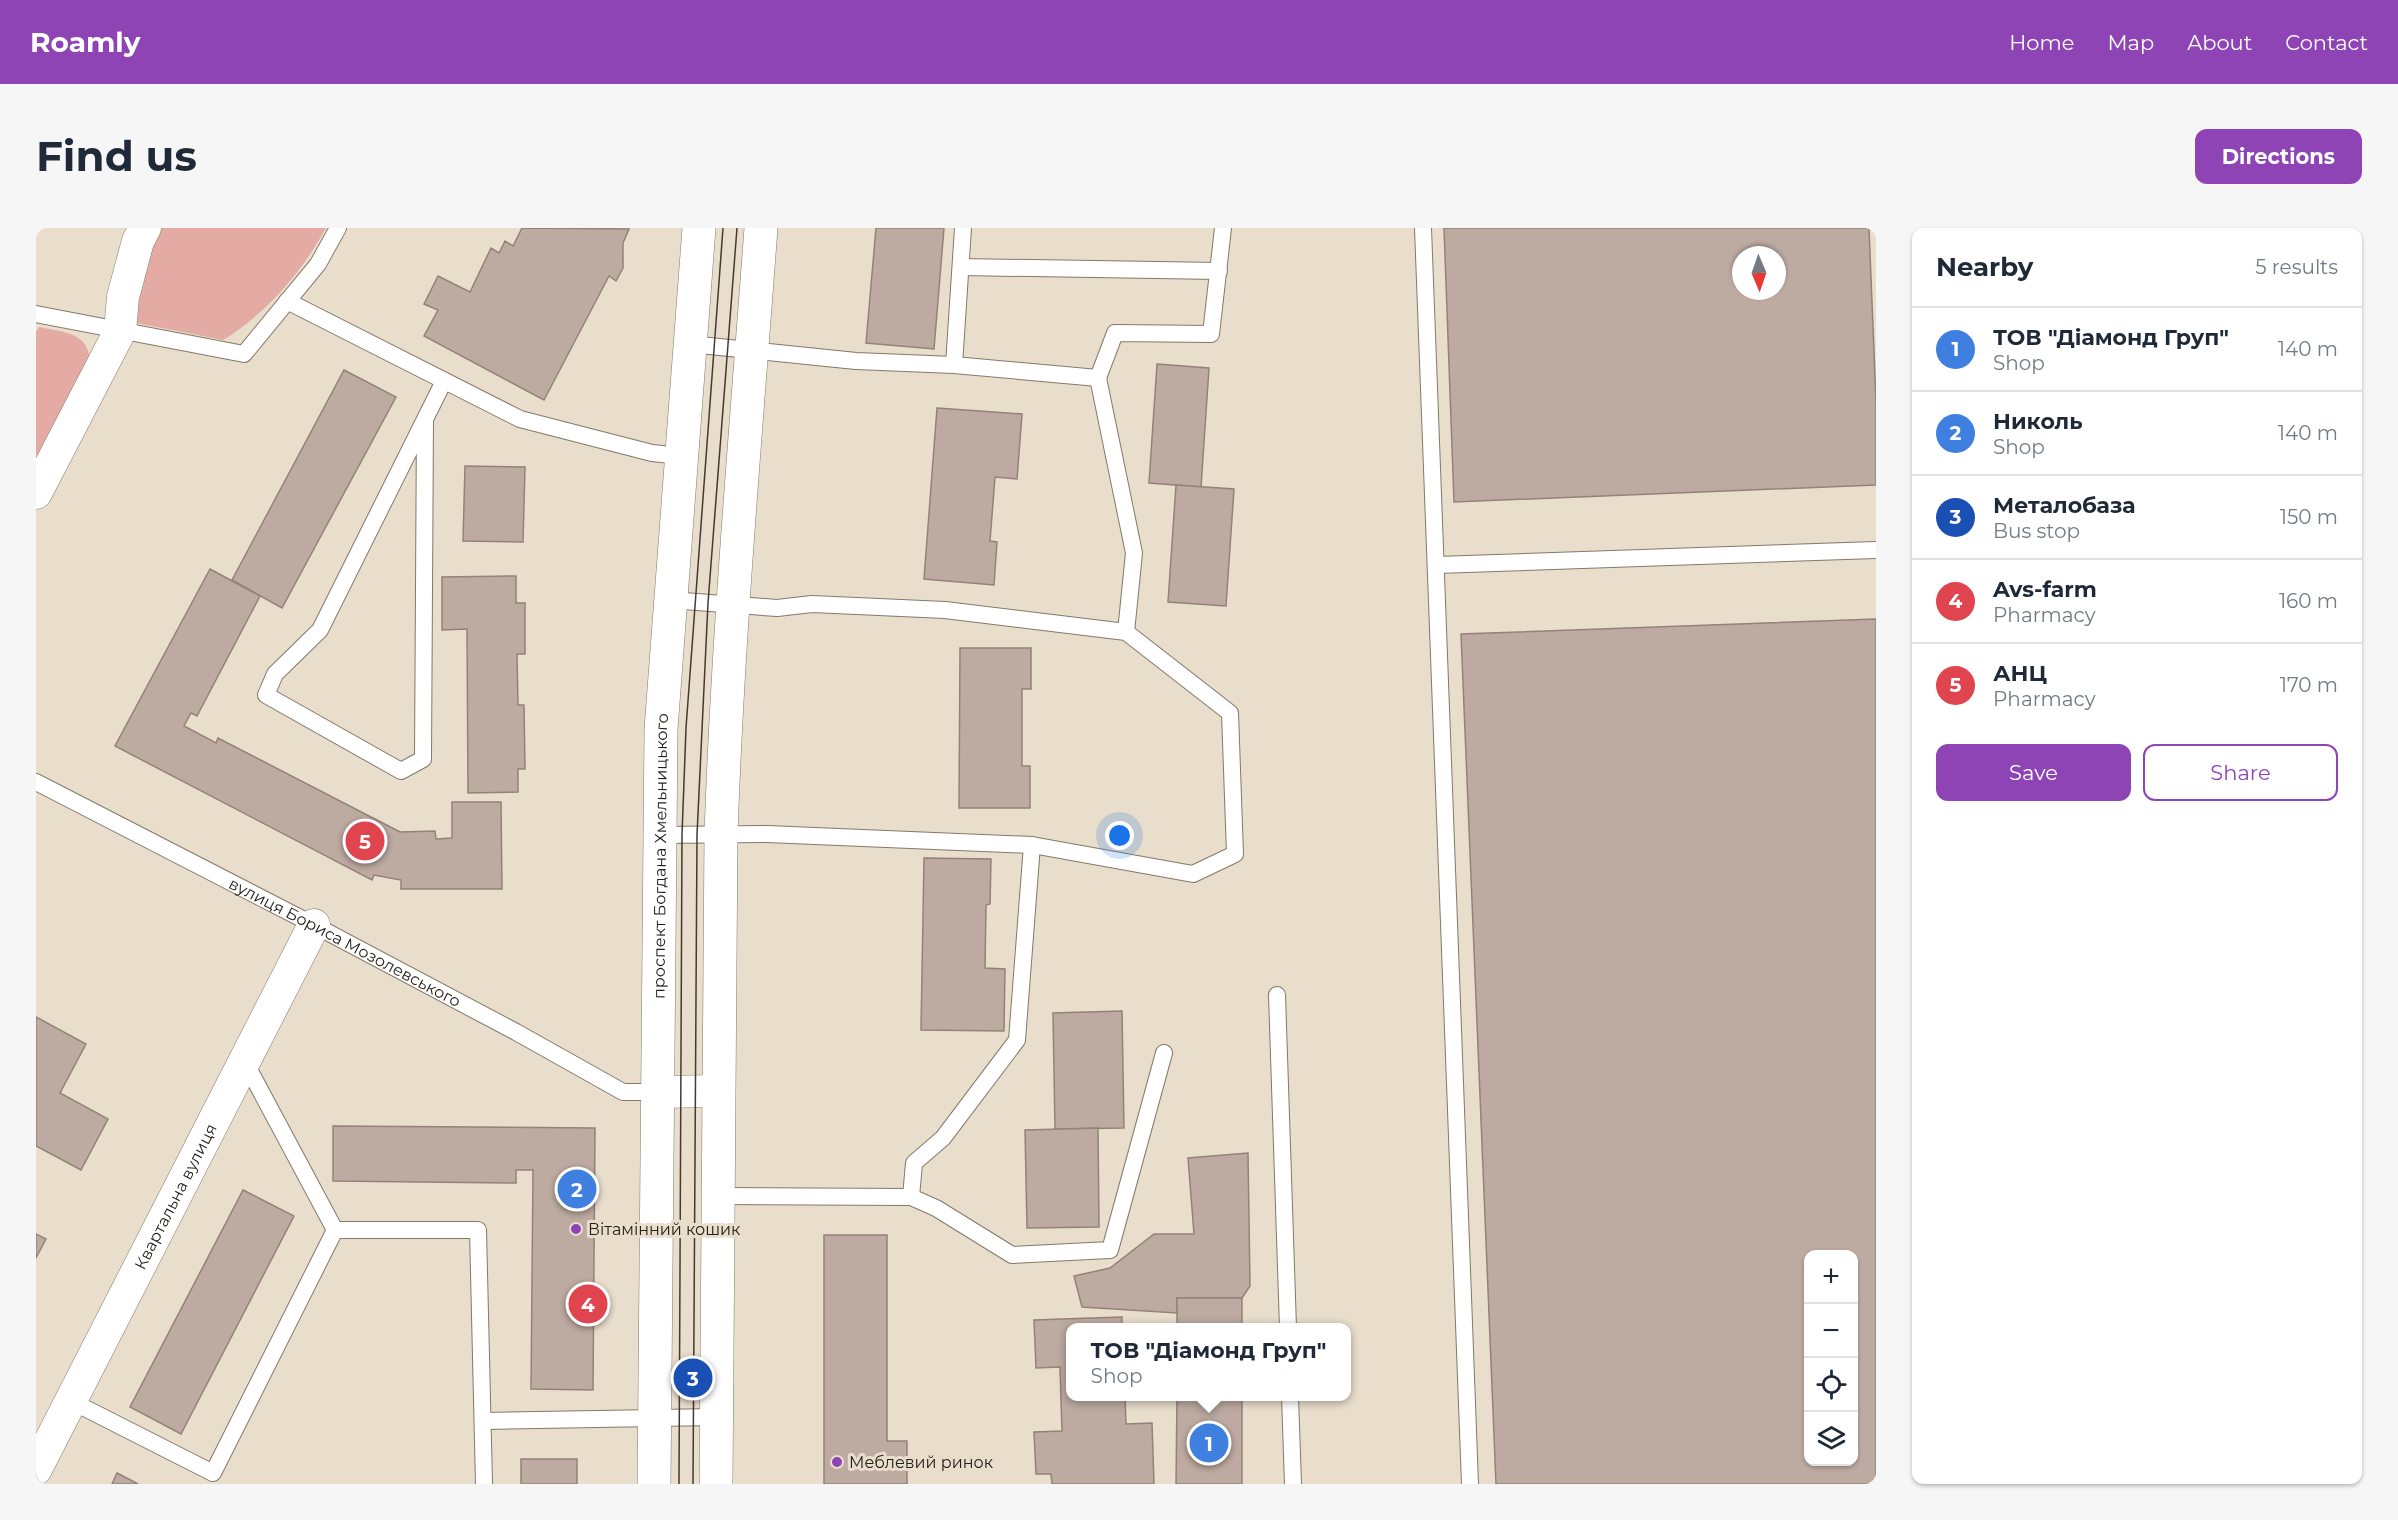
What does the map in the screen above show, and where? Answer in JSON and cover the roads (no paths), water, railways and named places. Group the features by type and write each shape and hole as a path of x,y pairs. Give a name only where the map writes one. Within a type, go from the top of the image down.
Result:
{"main road":[{"name":"проспект Богдана Хмельницького","path":"654,1484 658,835 661,729 699,228"},
{"path":"716,1484 721,834 731,605 761,228"}],"street":[{"path":"36,492 120,331 123,297 136,232"},
{"name":"Квартальна вулиця","path":"36,1469 315,925"},
{"path":"656,1092 718,1091"}],"lane":[{"path":"36,314 244,354 318,264 338,228"},
{"path":"954,365 963,228"},
{"path":"1126,632 1134,553 1098,378 1115,333 1211,334 1223,228"},
{"path":"1423,228 1470,1484"},
{"path":"961,267 1219,271"},
{"path":"287,301 520,419 652,453 681,456"},
{"path":"690,344 856,361 954,365 1098,378"},
{"path":"425,419 423,759 401,771 266,694 275,674 320,630 425,419 444,381"},
{"path":"1437,565 1876,550"},
{"path":"658,835 767,834 1032,845 1193,874 1235,854 1230,713 1126,632 945,610 812,604 777,608 670,600"},
{"name":"вулиця Бориса Мозолевського","path":"36,782 315,925 623,1092 656,1092"},
{"path":"911,1197 914,1162 943,1138 1017,1040 1032,845"},
{"path":"1277,995 1288,1323"},
{"path":"718,1196 911,1197 936,1208 1012,1255 1110,1250 1164,1053"},
{"path":"244,1060 335,1230"},
{"path":"335,1230 478,1230 484,1484"},
{"path":"71,1401 210,1479 335,1230"},
{"path":"1290,1401 1293,1484"},
{"path":"484,1421 716,1417"}],"tram line":[{"path":"679,1484 682,835 686,728 723,228"},
{"path":"693,1484 697,835 708,603 737,228"}],"place":[{"name":"АНЦ","path":"365,841"},
{"name":"Николь","path":"577,1189"},
{"name":"Вітамінний кошик","path":"576,1229"},
{"name":"Avs-farm","path":"588,1304"},
{"name":"Металобаза","path":"693,1378"},
{"name":"ТОВ \"Діамонд Груп\"","path":"1209,1443"},
{"name":"Меблевий ринок","path":"837,1462"}]}
